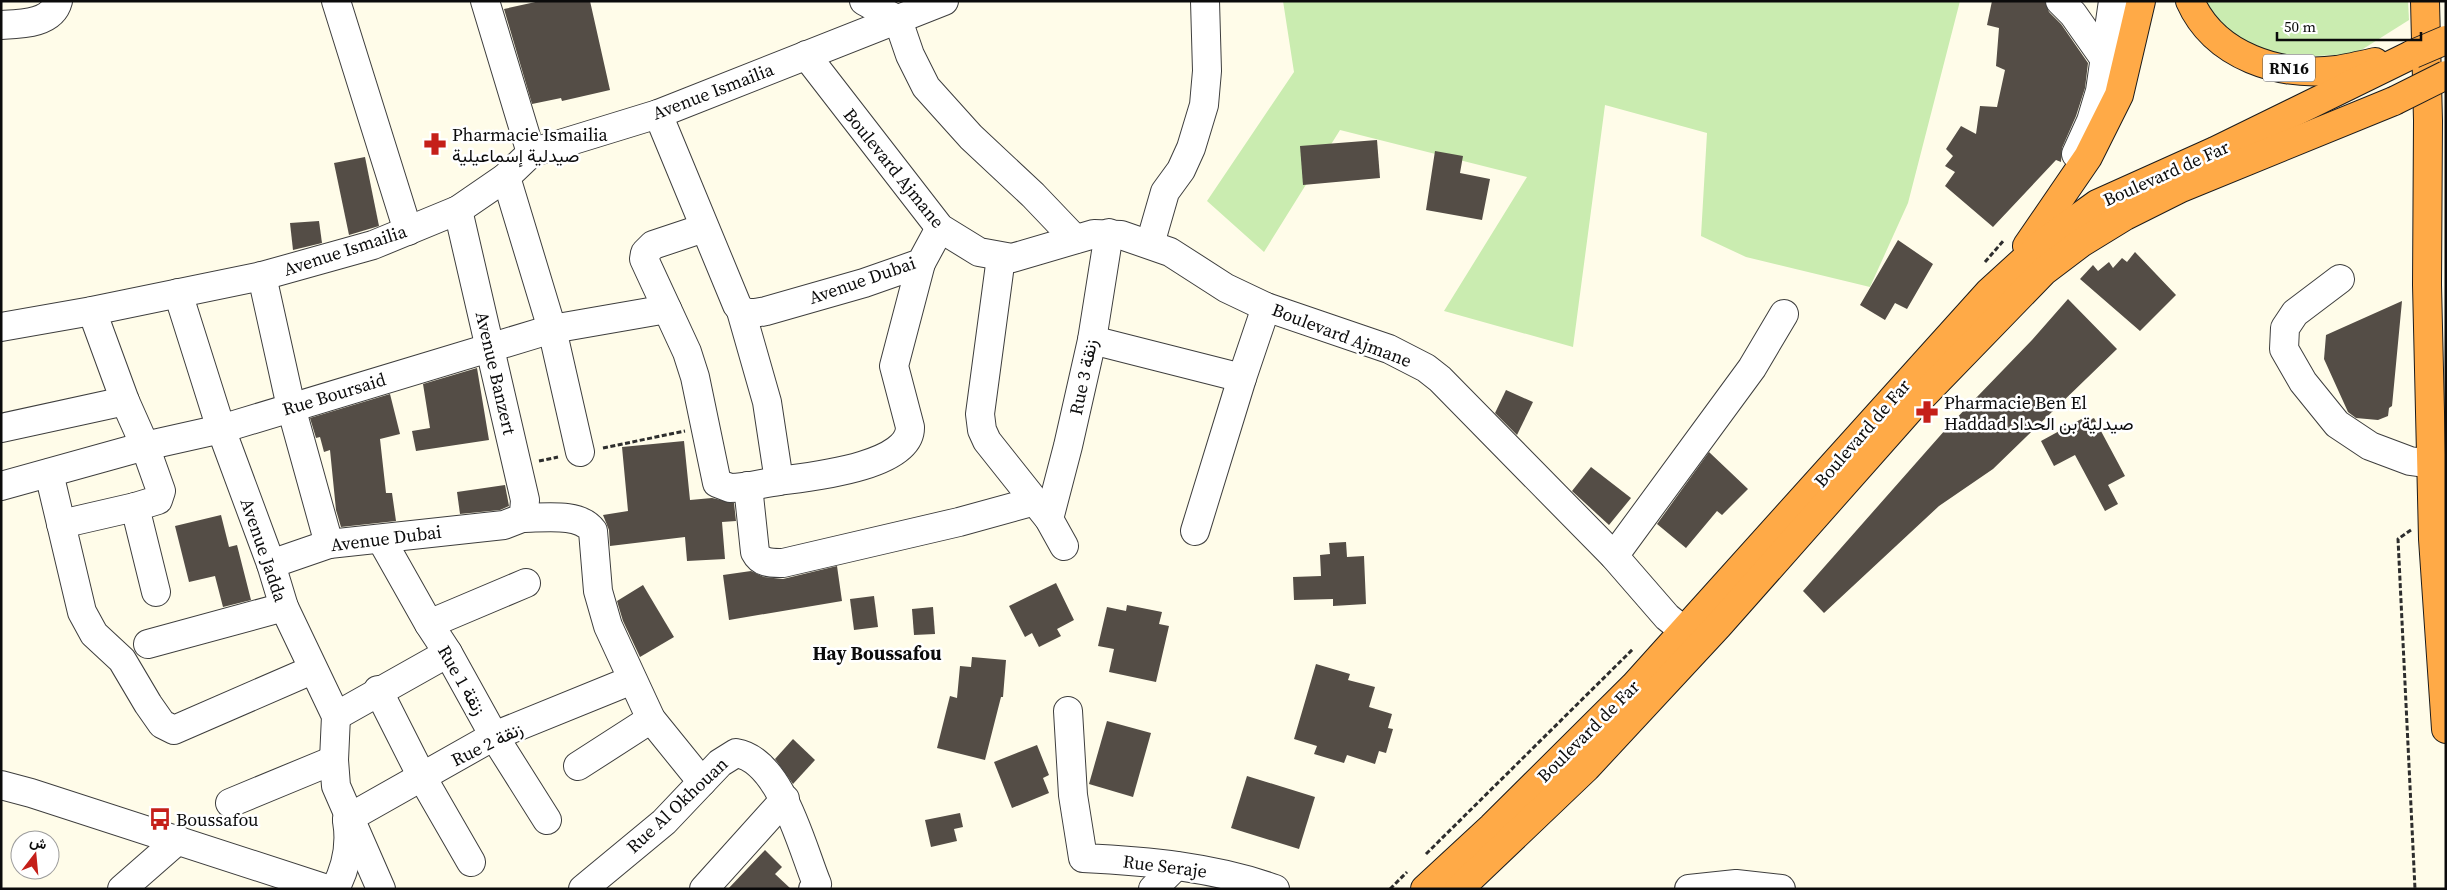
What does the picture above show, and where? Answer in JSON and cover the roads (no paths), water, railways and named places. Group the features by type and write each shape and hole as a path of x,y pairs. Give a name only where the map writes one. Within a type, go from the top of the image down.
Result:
{"highway":[{"path":"2010,271 2088,157 2119,95 2141,1"},
{"name":"RN16","path":"2190,1 2203,24 2227,48 2260,64 2294,69 2336,70 2413,54 2446,40"},
{"path":"2425,1 2428,121 2426,285 2433,539 2446,729"},
{"path":"2440,1 2446,351"},
{"name":"Boulevard de Far","path":"1418,878 1492,827 1634,686 1970,313 2010,271 2043,243 2097,204 2215,152 2413,54"},
{"name":"Boulevard de Far","path":"1459,889 1586,768 1712,633 1912,407 2044,271 2082,243 2124,216 2181,188 2394,100 2446,75"}],"street":[{"path":"1,25 27,24 49,15 56,9 58,1"},
{"path":"336,1 408,231"},
{"path":"485,1 531,154"},
{"path":"864,1 898,20 910,55 926,87 965,131 1033,195 1075,239"},
{"path":"1150,244 1165,192 1181,170 1191,148 1204,105 1207,71 1205,1"},
{"path":"2060,1 2073,14 2106,60"},
{"path":"2051,210 2091,120 2106,60 2113,1"},
{"name":"Avenue Ismailia","path":"1,326 92,311 262,276 373,245 458,210 506,177 531,154 658,114 942,2"},
{"name":"Boulevard Ajmane","path":"806,55 940,228 980,252 1001,257 1022,257 1075,239 1109,233 1150,244 1170,252 1226,288 1266,307 1390,349 1426,368 1440,379 1614,556 1667,616 1683,630"},
{"path":"658,114 704,228 754,311 779,481"},
{"path":"506,177 552,329 580,452"},
{"name":"Avenue Banzert","path":"458,210 491,346 525,500 513,521"},
{"path":"704,228 653,246 645,253 644,259 695,377 707,426 717,483 730,488 838,473 858,467 897,449 908,437 910,427 894,366 921,263"},
{"name":"Avenue Dubai","path":"754,311 864,283 921,263 940,228"},
{"name":"Rue 3 زنقة","path":"1042,510 1068,446 1092,340 1109,233"},
{"path":"1001,257 980,422 987,440 1042,510 1064,546"},
{"path":"262,276 291,407 329,544"},
{"path":"2340,279 2295,313 2286,328 2284,349 2303,382 2337,424 2370,446 2410,461 2432,464"},
{"name":"Avenue Jadda","path":"178,293 221,429 271,564 284,607 312,670 336,716"},
{"path":"1195,531 1266,307"},
{"name":"Rue Boursaid","path":"1,486 145,446 221,429 552,329 667,309"},
{"path":"61,524 135,507 158,500 161,494 145,446 125,401 92,311"},
{"path":"1614,556 1752,368 1784,314"},
{"path":"1092,340 1242,378"},
{"path":"1,428 125,401"},
{"path":"49,473 82,612 94,634 122,660 162,724 174,730 312,670"},
{"path":"748,486 755,552 761,560 773,563 784,563 959,522 1042,510"},
{"path":"135,507 156,592"},
{"path":"513,521 578,520 590,526 593,531 598,591 601,604 632,680 651,718 702,782"},
{"name":"Avenue Dubai","path":"271,564 329,544 513,521"},
{"name":"Rue 1 زنقة","path":"381,539 494,736 548,820"},
{"path":"429,624 526,583"},
{"path":"148,644 284,607"},
{"path":"381,889 336,786 334,760 336,716 378,690 448,653"},
{"name":"Rue 2 زنقة","path":"347,813 422,777 494,736 632,680"},
{"path":"378,690 422,777 471,862"},
{"name":"Rue Seraje","path":"1068,711 1073,795 1083,858 1176,866 1240,878 1275,889"},
{"path":"578,766 651,718"},
{"name":"Rue Al Okhouan","path":"583,889 664,822 720,762 733,754 740,753 752,760 767,773 785,799"},
{"path":"230,803 334,760"},
{"path":"1,785 327,889"},
{"path":"704,889 785,799 815,886"},
{"path":"335,889 342,875 348,846 347,813"},
{"path":"122,889 178,840"},
{"path":"1152,889 1176,866"},
{"path":"1703,888 1736,884 1781,889"}],"place":[{"name":"Pharmacie Ismailia صيدلية إسماعيلية","path":"435,144"},
{"name":"Pharmacie Ben El Haddad صيدلية بن الحداد","path":"1927,412"},
{"name":"Boussafou","path":"160,819"}],"district":[{"name":"Hay Boussafou","path":"877,653"}]}
